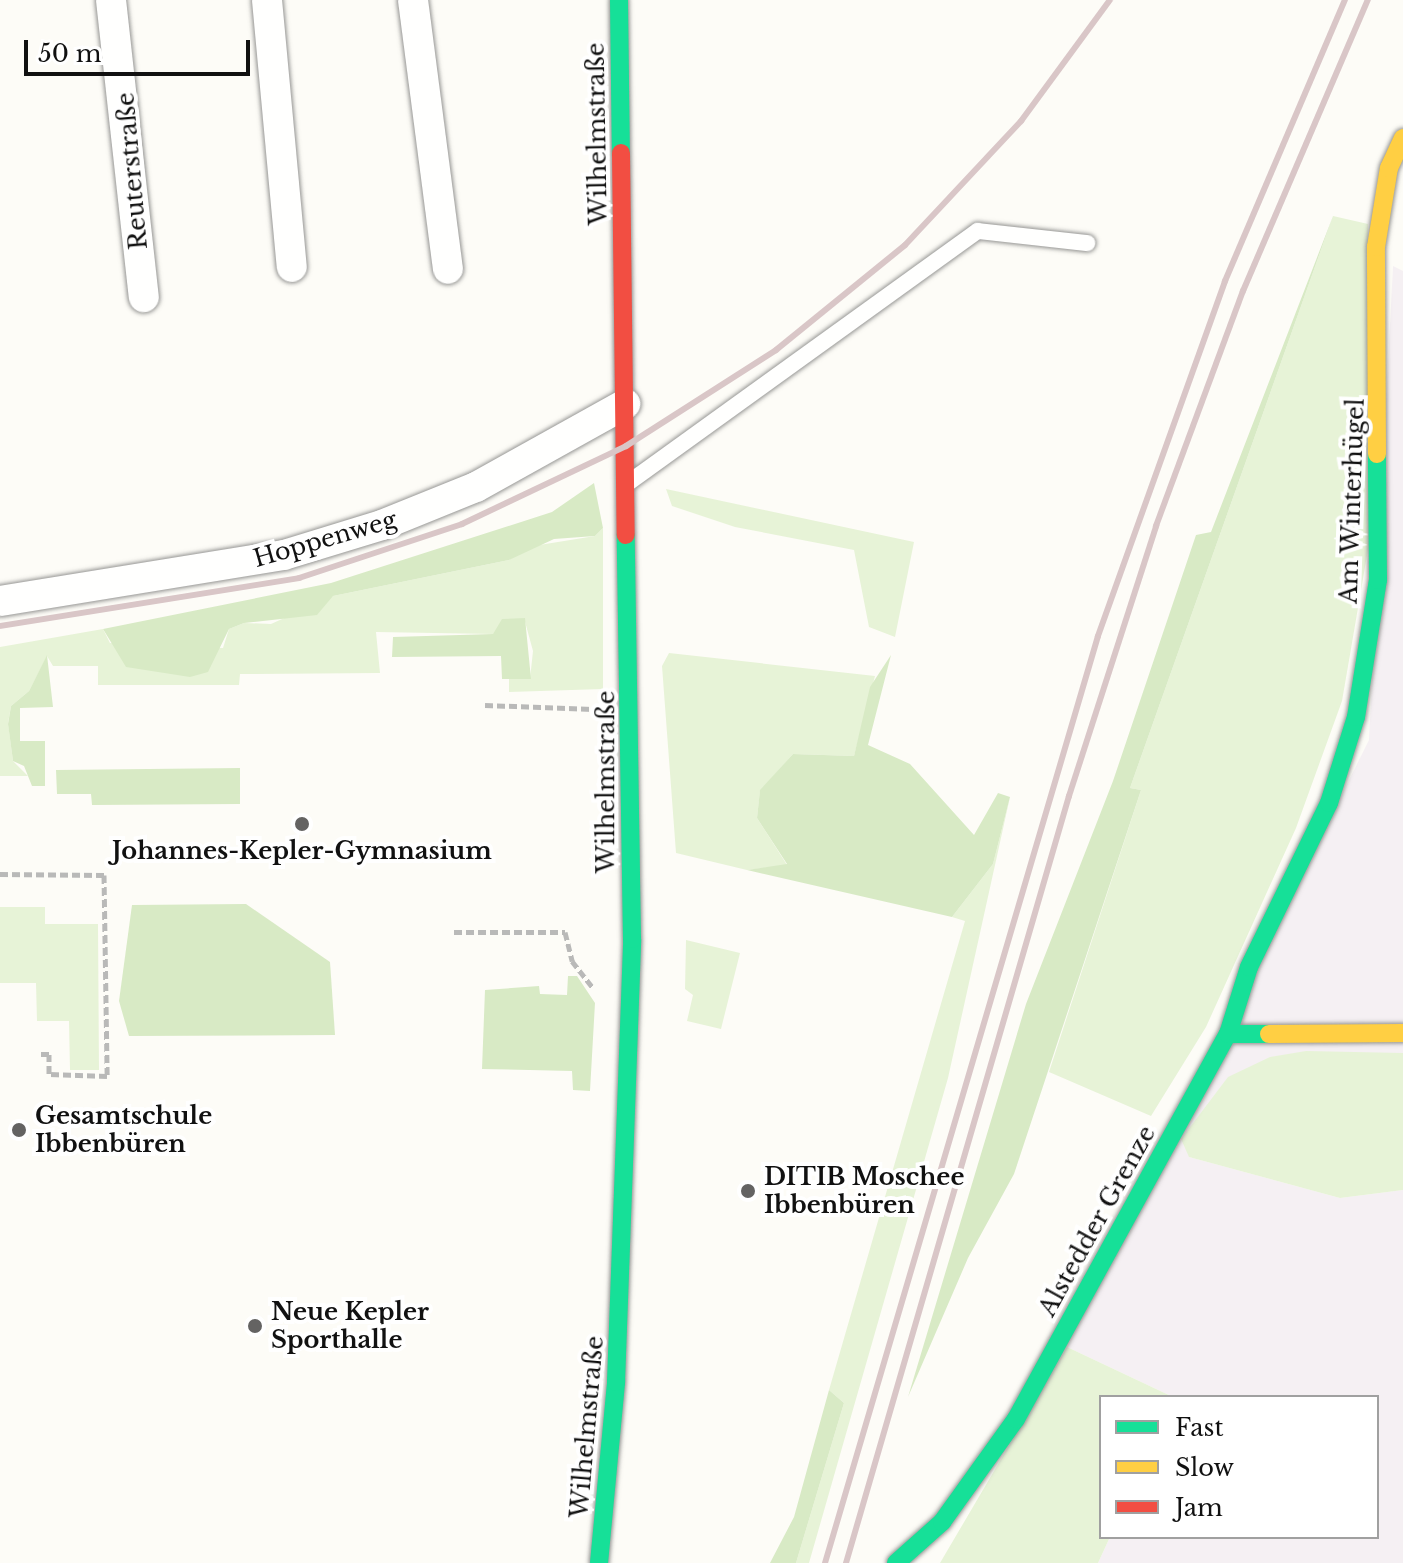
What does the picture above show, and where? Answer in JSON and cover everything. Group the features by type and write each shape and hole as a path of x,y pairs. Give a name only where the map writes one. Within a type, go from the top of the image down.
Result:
{"street":[{"name":"Reuterstraße","path":"111,0 144,297"},
{"path":"267,0 292,267"},
{"path":"413,0 448,269"},
{"name":"Wilhelmstraße","path":"599,1563 630,1086 630,709 619,0"},
{"name":"Am Winterhügel","path":"1228,1034 1249,967 1329,803 1356,717 1378,580 1376,247 1389,168 1403,138"},
{"name":"Hoppenweg","path":"0,601 284,555 382,525 464,493 625,404"},
{"path":"1228,1034 1403,1033"},
{"name":"Alstedder Grenze","path":"896,1563 942,1522 1016,1419 1228,1034"}],"lane":[{"path":"627,484 655,471 978,231 1087,243"}],"path":[{"path":"485,705 630,709"},
{"path":"0,874 104,875 107,1076 49,1074 49,1054 37,1054"},
{"path":"454,932 565,932 572,961 602,999"}],"shaded area":[{"path":"1393,266 1403,271 1403,1053 1189,1157 1340,1198 1403,1190 1403,1563 1098,1563 1109,1539 1379,1539 1379,1395 1169,1395 1067,1347 1369,740"}],"green space":[{"path":"1333,216 1368,224 1371,532 1342,701 1296,828 1206,1027 1151,1116 1049,1072 1141,790 1130,788"},
{"path":"1333,216 1130,788 1141,790 1014,1174 968,1258 908,1397 1026,1004 1113,781 1196,535 1211,532"},
{"path":"594,483 603,528 595,536 554,539 509,560 333,596 317,615 244,623 229,629 208,672 190,677 126,667 103,629 331,583 552,512"},
{"path":"666,489 914,542 895,637 869,627 854,550 735,527 672,506"},
{"path":"603,528 603,689 509,692 509,678 530,679 533,651 524,618 493,634 376,632 380,673 240,674 239,685 98,685 98,666 53,666 47,656 29,691 11,706 8,723 13,761 28,776 0,776 0,647 103,629 110,643 223,648 229,629 244,623 271,624 333,596 509,560 527,547 595,536"},
{"path":"525,618 531,679 502,679 501,656 392,657 393,637 493,634 502,619"},
{"path":"669,653 875,676 854,756 793,754 760,791 757,818 787,865 747,870 676,853 662,666"},
{"path":"47,655 53,707 20,708 20,741 45,741 45,786 32,786 24,766 13,761 8,724 11,706 29,691"},
{"path":"891,655 868,745 910,764 974,835 998,793 1010,797 993,864 952,917 747,870 787,864 757,818 760,790 793,754 854,756 870,687"},
{"path":"240,768 240,804 92,805 91,794 57,794 56,770"},
{"path":"1010,797 948,1078 809,1563 796,1563 844,1403 829,1390 965,921 952,917 993,864"},
{"path":"246,904 330,962 335,1035 129,1036 119,1001 132,905"},
{"path":"0,907 45,907 45,924 98,924 99,1070 70,1070 69,1021 37,1021 36,983 0,983"},
{"path":"686,940 740,953 721,1029 687,1021 693,995 685,989"},
{"path":"568,976 577,976 595,1003 590,1091 573,1090 572,1071 482,1069 485,990 539,986 540,994 567,995"},
{"path":"1306,1051 1403,1053 1403,1190 1340,1198 1189,1157 1181,1139 1228,1077 1270,1057"},
{"path":"1067,1347 1169,1395 1099,1395 1099,1539 1109,1539 1098,1563 940,1563"},
{"path":"829,1390 844,1403 796,1563 770,1563 794,1517"}],"railway":[{"path":"0,626 299,578 462,524 626,446 776,350 905,245 1021,121 1110,0"},
{"path":"825,1563 1098,636 1225,281 1345,0"},
{"path":"846,1563 1069,796 1156,526 1243,291 1368,0"}],"traffic: fast":[{"path":"619,0 621,153"},
{"path":"1228,1034 1249,967 1329,803 1356,717 1378,580 1377,454"},
{"path":"599,1563 616,1382 632,939 626,535"},
{"path":"896,1563 942,1522 1016,1419 1228,1034 1269,1034"}],"traffic: slow":[{"path":"1377,454 1376,247 1389,168 1403,138"},
{"path":"1269,1034 1403,1033"}],"traffic: jam":[{"path":"621,153 626,535"}],"place":[{"name":"Johannes-Kepler-Gymnasium","path":"302,824"},
{"name":"Gesamtschule Ibbenbüren","path":"19,1130"},
{"name":"DITIB Moschee Ibbenbüren","path":"748,1191"},
{"name":"Neue Kepler Sporthalle","path":"255,1326"}]}
